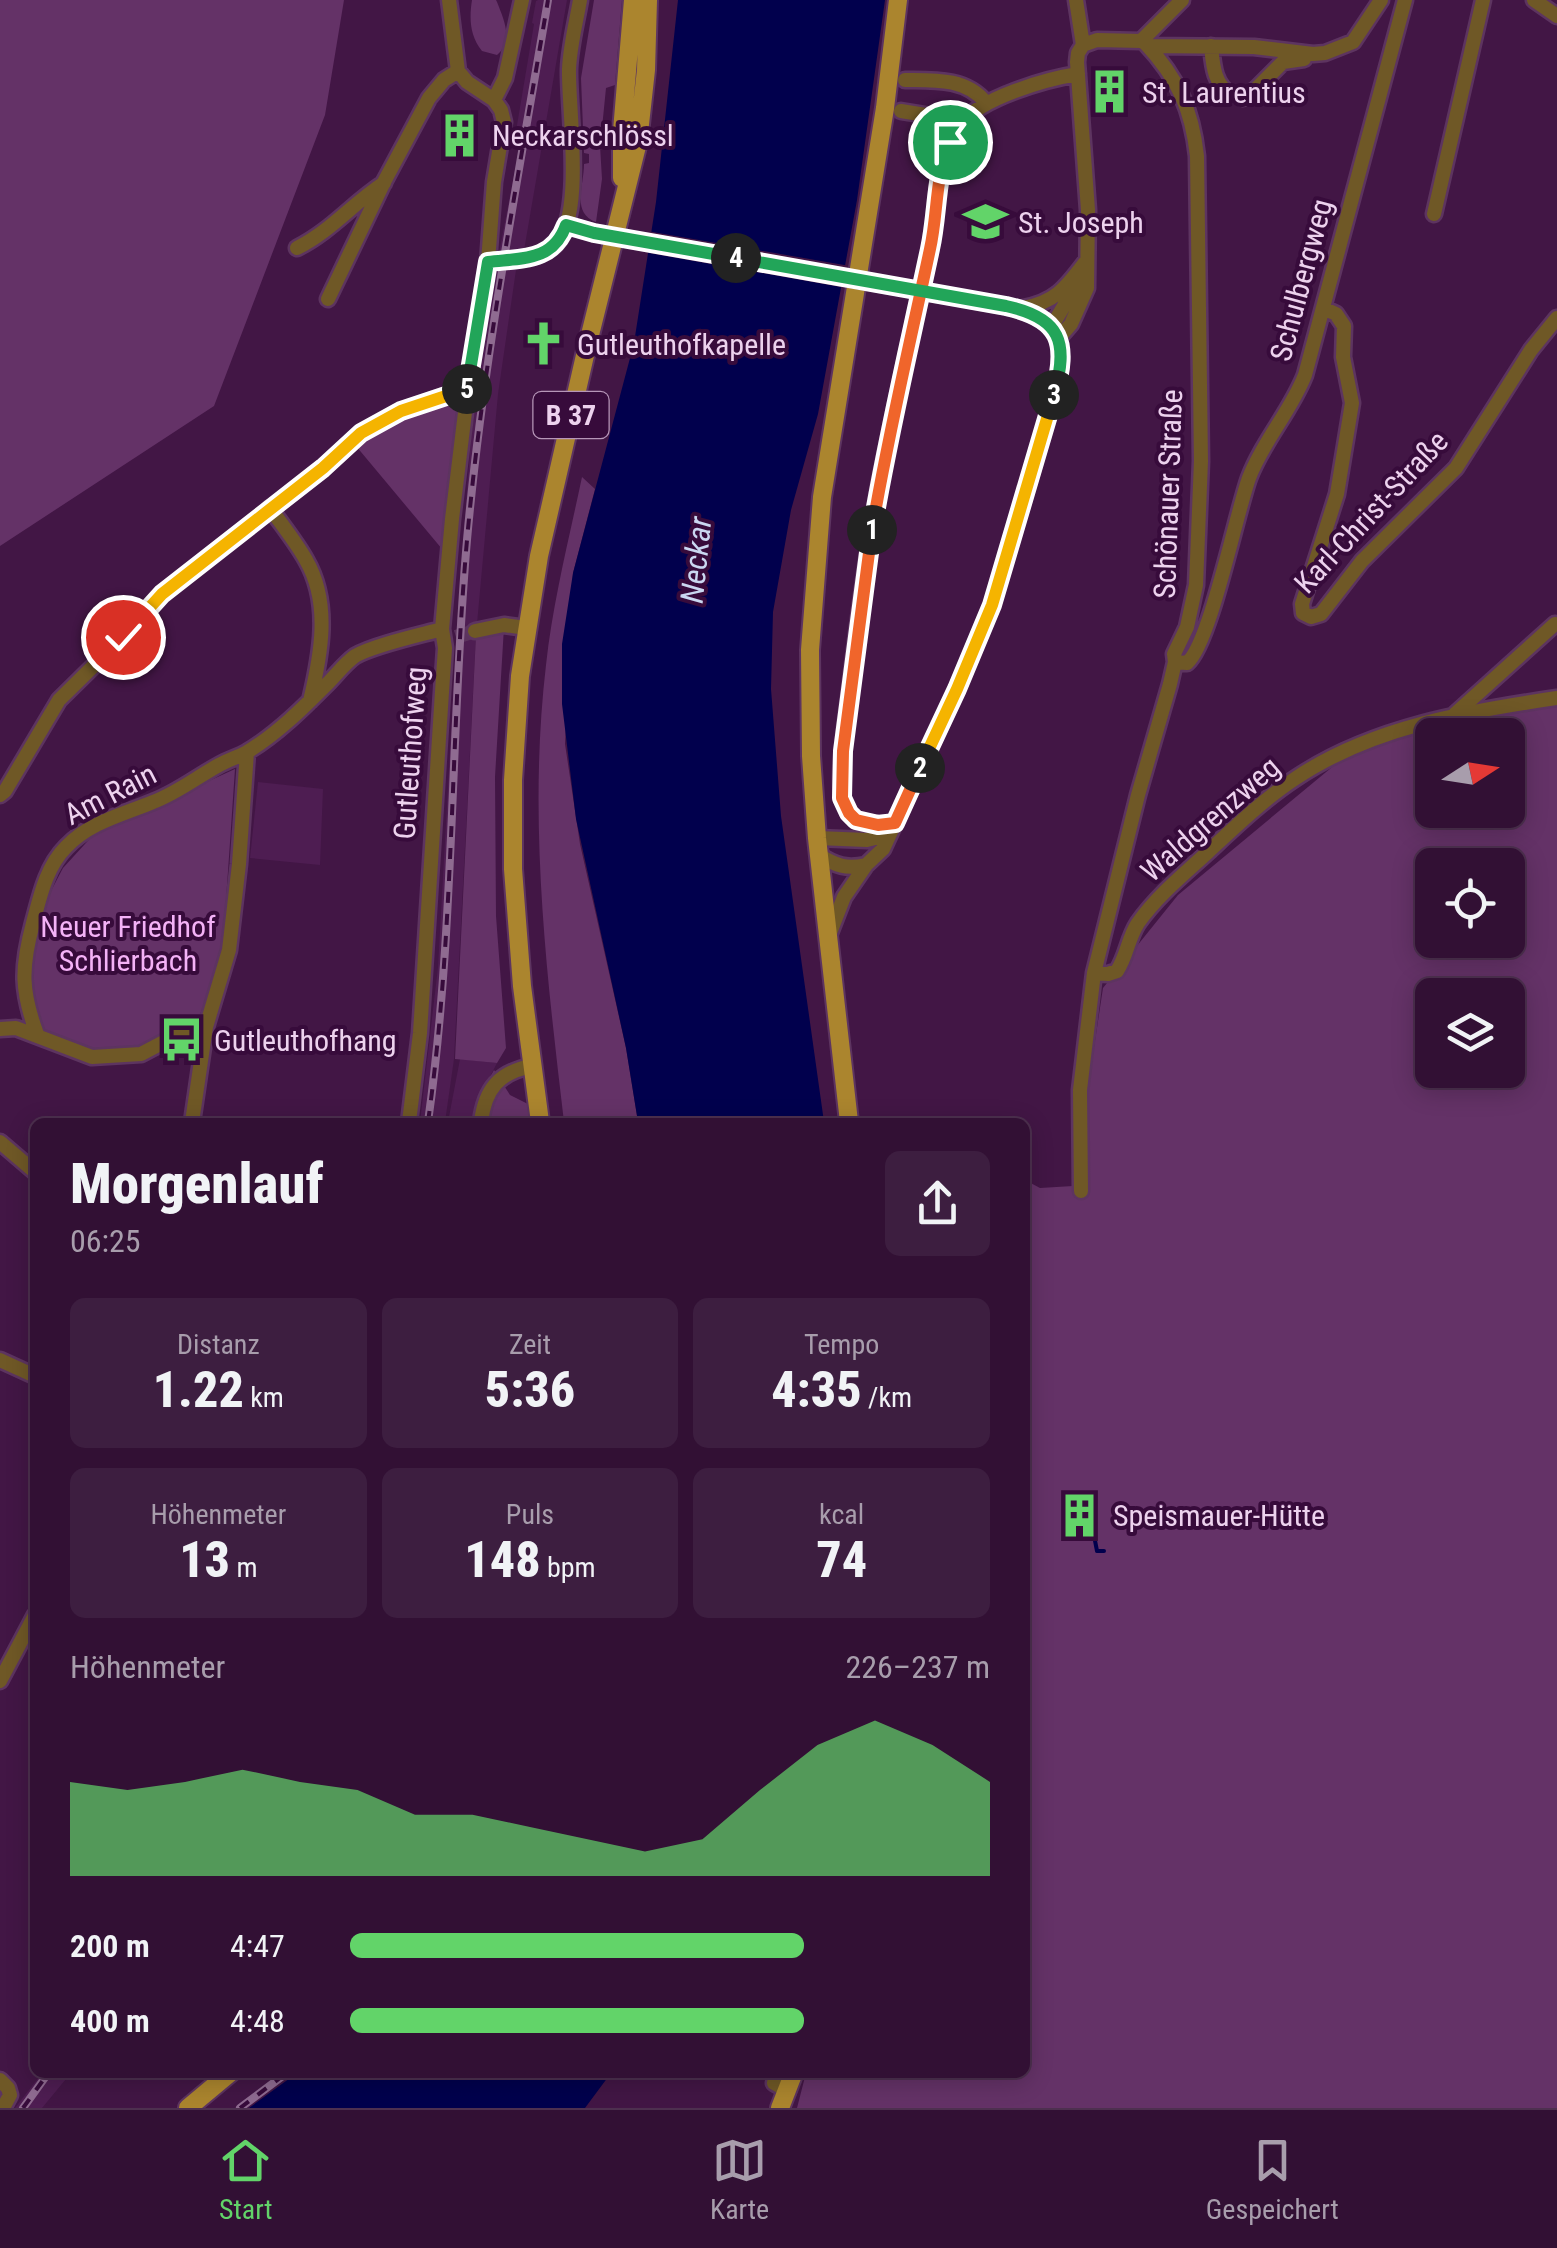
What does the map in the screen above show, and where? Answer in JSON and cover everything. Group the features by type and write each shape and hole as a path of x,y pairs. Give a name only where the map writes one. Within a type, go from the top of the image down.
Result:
{"main road":[{"name":"B 37","path":"622,204 622,131 632,0"},
{"name":"B 37","path":"539,1118 522,986 512,852 512,780 526,628 563,450 638,142 648,0"},
{"path":"849,1118 818,847 810,650 830,441 887,97 898,0"},
{"path":"188,2108 224,2078"}],"street":[{"path":"448,0 458,71 466,82 494,100 505,78 522,0"},
{"path":"488,262 547,252 561,239 566,225 572,169 570,68 580,0"},
{"path":"828,938 844,896 883,848 992,605 1056,386 1060,364 1055,333 1087,260 1088,199 1078,74 1078,55 1083,46 1076,0"},
{"path":"1145,43 1182,0"},
{"path":"1083,46 1097,40 1318,54 1353,42 1381,0"},
{"name":"Schulbergweg","path":"1175,662 1190,662 1197,650 1250,476 1299,390 1405,0"},
{"path":"1434,214 1483,0"},
{"path":"1534,0 1557,16"},
{"name":"Schönauer Straße","path":"1081,1191 1080,1080 1094,973 1174,654 1195,597 1200,536 1198,156 1186,103 1145,43"},
{"path":"1211,46 1220,86 1237,96 1256,89 1283,62 1314,58 1318,54"},
{"path":"328,298 434,90 458,71"},
{"path":"891,829 856,820 842,798 842,770 868,554 888,440 933,236 942,167 950,142 974,110 1056,78 1078,74"},
{"path":"905,80 954,82 970,88 986,103"},
{"name":"Gutleuthofweg","path":"408,1118 421,1013 452,519 504,122 494,100"},
{"path":"901,111 962,122"},
{"path":"297,248 326,231 384,182"},
{"path":"566,225 1017,308 1033,313 1055,333"},
{"path":"1017,308 1040,305 1053,298 1087,260"},
{"name":"Karl-Christ-Straße","path":"1323,308 1342,322 1343,357 1352,403 1337,494 1302,604 1304,613 1311,617 1321,614 1362,561 1450,474 1531,350 1557,318"},
{"path":"0,795 59,700 162,594 367,430 401,411 468,388"},
{"path":"270,508 307,561 318,587 319,662 310,700"},
{"name":"Waldgrenzweg","path":"1451,718 1555,624"},
{"path":"475,631 504,625 526,628"},
{"name":"Am Rain","path":"37,1034 25,1003 24,973 42,890 65,847 88,829 119,813 152,803 246,752 280,728 355,656 391,643 446,636"},
{"name":"Waldgrenzweg","path":"1451,718 1475,710 1557,698"},
{"name":"Waldgrenzweg","path":"1094,973 1116,971 1132,932 1158,900 1252,811 1322,762 1388,734 1415,727"},
{"path":"193,1118 206,1027 229,950 240,864 246,752"},
{"path":"818,847 868,840 891,829"},
{"path":"818,847 837,866 866,865"},
{"path":"0,1029 16,1028 37,1034 92,1057 141,1054 180,1034 206,1027"},
{"path":"482,1118 486,1099 500,1078 532,1066"},
{"path":"0,1142 30,1168"},
{"path":"0,1360 30,1374"},
{"path":"0,1680 30,1623"},
{"path":"0,2080 10,2095 4,2108"}],"shaded area":[{"path":"567,0 521,268 516,270 498,394 476,635 454,1059 446,1118 420,1118 438,967 471,437 493,284 520,144 514,143 536,1"},
{"path":"258,782 323,789 320,865 250,858"},
{"path":"460,1059 497,1063 473,1118 449,1118"},
{"path":"38,2078 67,2078 42,2108 15,2108"}],"green space":[{"path":"0,0 344,0 325,115 214,406 0,546"},
{"path":"472,0 497,2 506,37 497,55 482,51 475,39"},
{"path":"594,0 622,0 615,85 606,88 599,129 602,179 596,222 588,218 581,205 584,164 589,163 589,154 584,153 581,78"},
{"path":"455,403 458,406 442,549 356,446 402,418"},
{"path":"582,477 595,489 573,573 565,744 580,844 626,1048 637,1118 564,1118 539,837 541,722 562,570"},
{"path":"504,627 495,777 496,916 506,1048 497,1063 455,1059 476,635"},
{"path":"1557,693 1557,2108 797,2108 805,2078 1030,2078 1030,1183 1040,1188 1073,1186 1103,988 1178,895 1349,753 1415,733 1415,828 1525,828 1525,718 1464,718"},
{"name":"Neuer Friedhof Schlierbach","path":"235,769 222,959 199,1017 140,1047 92,1050 66,1045 42,1030 28,987 30,955 41,910 63,868 95,833"},
{"path":"494,1070 510,1095 528,1104 530,1118 473,1118"}],"water":[{"name":"Neckar","path":"678,0 885,0 857,200 818,414 791,510 773,612 771,689 781,816 823,1118 637,1118 576,819 562,704 562,644 573,573 634,343 656,202"},
{"path":"290,2078 607,2078 585,2108 249,2108"}],"pier":[{"path":"647,231 850,266 846,288 643,252"}],"waterway":[{"path":"1092,1525 1097,1551 1104,1551"}],"tunnel":[{"path":"456,637 475,631"}],"railway":[{"path":"428,1118 443,977 462,613 474,472 502,269 548,0"},
{"path":"23,2108 45,2078"},
{"path":"240,2108 280,2078"}],"place":[{"name":"St. Laurentius","path":"1109,92"},
{"name":"Neckarschlössl","path":"459,135"},
{"name":"St. Joseph","path":"985,222"},
{"name":"Gutleuthofkapelle","path":"544,344"},
{"name":"Gutleuthofhang","path":"181,1040"},
{"name":"Speismauer-Hütte","path":"1080,1515"}],"route":[{"path":"123,637 162,594 323,468 361,433 401,411 468,388 488,262 547,252 561,239 566,225 594,233 742,260 886,285 988,303 1026,310 1046,321 1057,334 1060,364 1056,386 992,605 895,823 865,824 849,813 842,798 843,751 879,490 899,386 916,307 923,278 928,260 933,236 942,167 950,142"}]}
